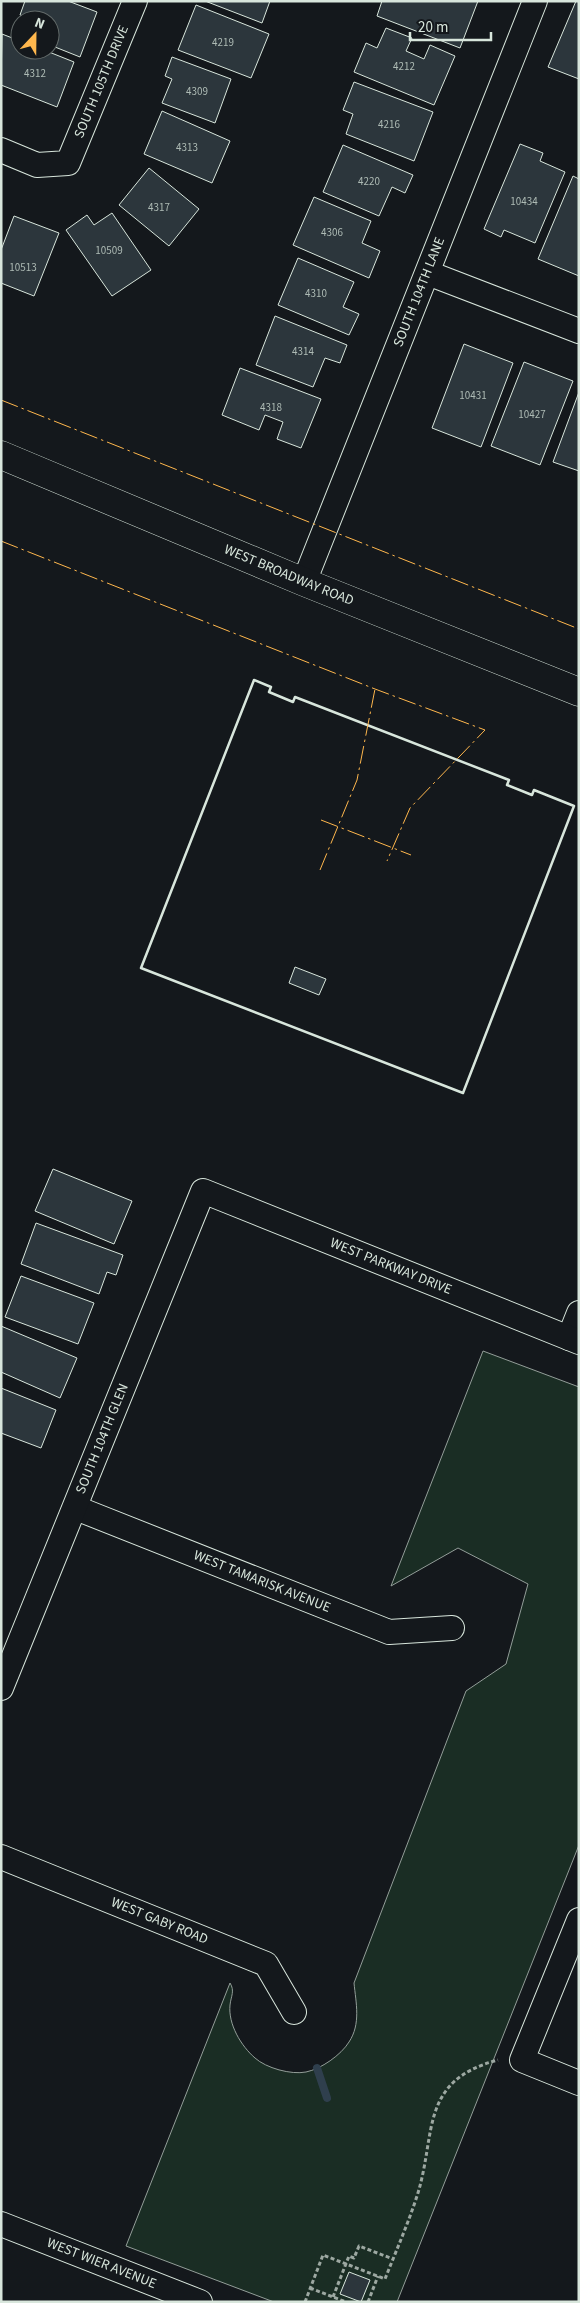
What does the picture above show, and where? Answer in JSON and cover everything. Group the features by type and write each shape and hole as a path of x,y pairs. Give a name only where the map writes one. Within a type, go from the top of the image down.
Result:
{"main road":[{"name":"WEST BROADWAY ROAD","path":"1,454 304,582 579,692"}],"street":[{"name":"SOUTH 105TH DRIVE","path":"1,150 37,165 68,163 135,1"},
{"name":"SOUTH 104TH LANE","path":"304,582 535,1"},
{"path":"428,273 579,332"},
{"name":"WEST PARKWAY DRIVE","path":"203,1191 574,1340"},
{"name":"SOUTH 104TH GLEN","path":"1,1688 76,1508 203,1191"},
{"path":"574,1340 579,1313"},
{"name":"WEST TAMARISK AVENUE","path":"76,1508 389,1632 452,1628"},
{"name":"WEST GABY ROAD","path":"1,1857 266,1964 294,2012"},
{"path":"579,1920 522,2060 579,2083"},
{"name":"WEST WIER AVENUE","path":"1,2224 200,2302"}],"path":[{"path":"305,2302 323,2255 385,2279 417,2197 434,2114 440,2100 450,2085 466,2072 500,2060 522,2060"},
{"path":"333,2297 349,2256 354,2258 359,2246 393,2260"},
{"path":"368,2302 378,2276"},
{"path":"310,2288 346,2302"}],"green space":[{"path":"483,1351 579,1387 579,1845 397,2302 274,2302 126,2246 230,1983 232,1991 230,2012 233,2027 240,2041 255,2058 272,2068 300,2073 318,2068 341,2052 349,2042 353,2035 356,2021 354,1983 466,1691 506,1664 528,1584 458,1548 391,1586"}],"building":[{"path":"25,1 68,1 97,12 80,57 60,49 60,10 22,10"},
{"path":"205,1 270,1 262,23"},
{"path":"382,1 478,1 460,48 377,16"},
{"path":"576,1 579,1 579,79 548,67"},
{"path":"196,5 269,34 251,78 178,50"},
{"path":"386,28 412,38 406,51 424,59 430,45 455,56 434,105 354,72 366,43 377,48"},
{"path":"2,34 10,37 10,60 60,60 60,56 74,62 57,107 1,85"},
{"path":"172,57 231,79 215,123 162,103 172,79 165,76"},
{"path":"354,82 433,112 414,161 346,134 353,114 343,110"},
{"path":"162,111 230,141 212,183 144,154"},
{"path":"520,144 543,153 540,161 565,172 535,243 504,230 501,237 484,229"},
{"path":"343,145 413,175 405,193 392,187 379,216 323,192"},
{"path":"149,168 199,209 169,246 119,205"},
{"path":"573,176 579,179 579,276 538,259"},
{"path":"314,197 371,221 362,243 380,251 369,278 293,245"},
{"path":"112,213 151,270 112,296 66,230 87,215 94,225"},
{"path":"14,216 59,233 34,296 1,283 1,250"},
{"path":"298,258 354,282 343,307 359,314 349,335 278,305"},
{"path":"275,316 347,345 340,363 325,358 313,387 256,365"},
{"path":"464,344 513,363 481,447 432,428"},
{"path":"524,362 573,381 540,465 491,446"},
{"path":"240,368 321,399 301,448 277,439 283,422 265,415 259,430 222,415"},
{"path":"579,392 579,471 553,462"},
{"path":"295,967 326,979 319,995 289,983"},
{"path":"53,1169 132,1201 114,1244 35,1211"},
{"path":"36,1223 123,1255 116,1275 107,1272 99,1294 21,1264"},
{"path":"21,1276 94,1303 78,1344 5,1317"},
{"path":"1,1326 77,1358 60,1398 1,1372"},
{"path":"1,1388 56,1410 41,1448 1,1433"},
{"path":"349,2272 370,2280 361,2302 340,2294"}],"waterway":[{"path":"317,2068 327,2098"}],"wall":[{"path":"254,680 271,687 269,692 293,702 295,697 509,780 507,785 532,795 534,790 574,806 463,1093 141,968 254,680"}],"power":[{"path":"1,400 579,629"},
{"path":"1,541 375,689 485,730 410,808 387,861"},
{"path":"320,870 357,780 375,689"},
{"path":"321,820 411,855"}]}
